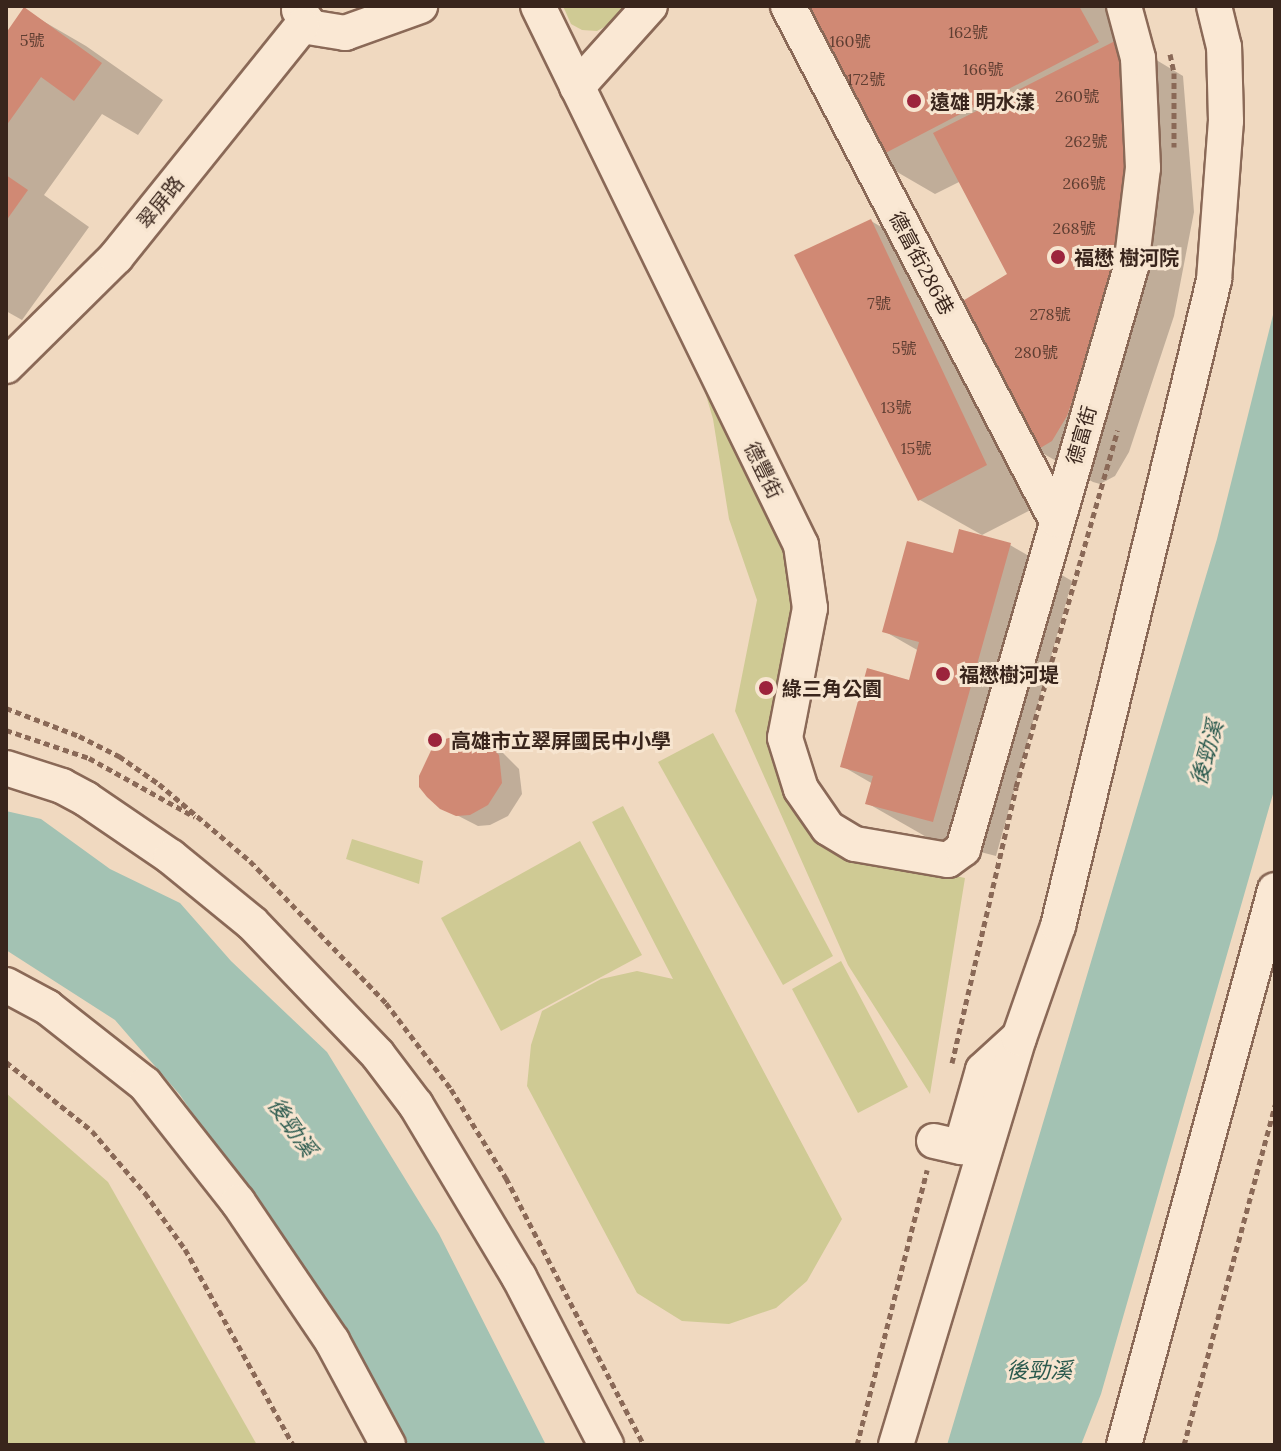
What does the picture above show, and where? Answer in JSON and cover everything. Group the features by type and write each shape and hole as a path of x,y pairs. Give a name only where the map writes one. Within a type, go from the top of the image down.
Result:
{"street":[{"path":"343,20 420,6"},
{"name":"德豐街","path":"538,6 801,545 810,608 785,738 801,789 828,828 855,844 948,860 958,856"},
{"path":"577,87 650,6"},
{"name":"德富街286巷","path":"788,6 1056,519"},
{"name":"德富街","path":"958,856 963,849 1131,267 1143,168 1138,58 1124,6"},
{"path":"896,1445 1019,1038 1058,926 1214,280 1226,121 1224,47 1214,6"},
{"name":"翠屏路","path":"6,366 116,257 302,18 343,20"},
{"path":"6,768 74,793 171,857 252,923 352,1026 424,1118 519,1277 606,1445"},
{"path":"1124,1445 1275,890"},
{"path":"6,985 47,1007 145,1084 247,1215 332,1341 388,1445"},
{"path":"934,1141 961,1147 983,1070 1019,1038"}],"path":[{"path":"1167,40 1174,73 1174,153"},
{"path":"951,1065 1016,787 1120,423"},
{"path":"6,730 89,758 210,825"},
{"path":"6,1062 92,1131 145,1193 185,1249 293,1445"},
{"path":"1184,1445 1275,1105"},
{"path":"857,1445 934,1141"}],"shaded area":[{"path":"563,6 628,6 617,20 597,31 582,30 571,24"},
{"name":"綠三角公園","path":"684,320 801,545 780,744 846,852 965,878 930,1094 848,965 735,711 757,600 729,519 713,419"},
{"path":"713,733 833,956 783,985 658,762"},
{"path":"623,806 842,1219 807,1281 776,1308 729,1324 682,1321 637,1293 527,1086 531,1045 542,1011 601,979 637,971 673,979 592,822"},
{"path":"352,839 423,861 419,884 346,859"},
{"path":"580,841 642,955 501,1031 441,918"},
{"path":"841,961 908,1087 858,1113 792,989"},
{"path":"6,1093 108,1182 257,1445 6,1445"}],"water":[{"name":"後勁溪","path":"1275,307 1275,787 1101,1394 1081,1445 947,1445 1217,539"},
{"name":"後勁溪","path":"6,811 41,819 110,869 180,903 231,961 327,1052 439,1234 546,1445 397,1445 307,1281 180,1095 115,1020 6,950"}],"building":[{"name":"遠雄 明水漾","path":"797,6 1079,6 1099,42 872,160"},
{"path":"24,7 102,63 74,101 41,77 6,126 6,33"},
{"name":"福懋 樹河院","path":"1121,38 1132,175 1113,280 1067,416 1052,441 1037,450 961,302 1007,274 933,133"},
{"path":"6,175 28,190 6,221"},
{"path":"871,219 987,465 918,501 794,255"},
{"name":"福懋樹河堤","path":"959,529 1011,543 933,822 865,804 873,776 840,767 867,668 909,680 919,642 882,632 907,541 953,553"},
{"path":"466,733 480,736 499,755 502,783 488,805 470,815 456,816 440,809 427,797 419,787 419,776 435,742"}],"place":[{"name":"遠雄 明水漾","path":"914,101"},
{"name":"福懋 樹河院","path":"1058,257"},
{"name":"福懋樹河堤","path":"943,674"},
{"name":"綠三角公園","path":"766,688"},
{"name":"高雄市立翠屏國民中小學","path":"435,740"}]}
